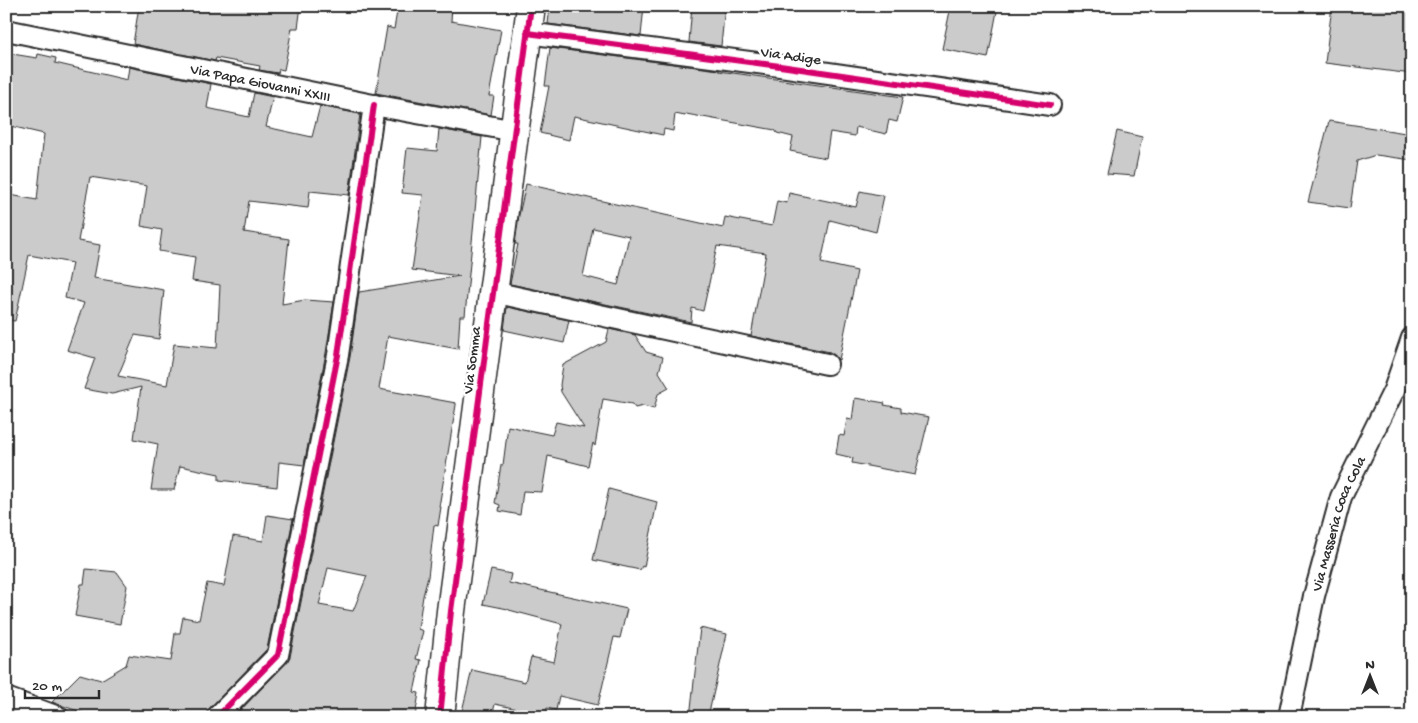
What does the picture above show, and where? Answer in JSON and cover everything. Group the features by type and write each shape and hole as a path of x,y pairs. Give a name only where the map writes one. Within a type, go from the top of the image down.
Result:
{"street":[{"name":"Via Somma","path":"440,717 451,611 531,6"},
{"name":"Via Papa Giovanni XXIII","path":"6,30 374,105 514,131"},
{"name":"Via Adige","path":"527,33 1050,104"},
{"path":"216,717 278,655 338,354 374,105"},
{"path":"493,292 827,364"},
{"name":"Via Masseria Coca Cola","path":"1289,717 1314,596 1341,497 1394,390 1412,338"},
{"path":"6,698 58,717"}],"building":[{"path":"139,6 301,6 298,28 292,28 284,70 279,69 278,73 259,70 260,66 216,58 215,61 133,44"},
{"path":"398,6 452,6 451,21 501,30 489,96 494,96 491,115 376,93 387,27 394,29"},
{"path":"550,6 644,6 641,36 548,24"},
{"path":"692,6 725,6 721,46 689,42"},
{"path":"951,6 998,6 988,58 942,49"},
{"path":"1332,6 1379,6 1412,11 1412,74 1325,63"},
{"path":"550,48 903,97 897,122 889,120 886,134 856,127 855,136 830,132 826,158 790,151 793,137 777,133 775,130 686,114 685,116 675,114 673,131 664,129 663,135 574,116 569,140 540,133 549,86 545,86"},
{"path":"6,53 37,58 38,54 56,58 55,63 127,80 129,67 211,84 207,108 249,117 254,93 273,97 266,127 312,137 320,106 360,114 349,195 310,191 308,208 249,201 244,232 289,239 282,304 305,300 334,302 304,465 279,462 277,487 219,480 219,474 180,466 174,490 151,490 158,444 134,439 141,387 112,394 84,389 95,358 67,350 84,303 65,298 72,263 29,255 15,321 6,320 6,214 10,195 37,200 44,134 6,125 6,109 11,89 6,88","holes":["90,177 147,186 141,226 162,230 159,251 195,257 192,281 220,285 217,348 174,344 167,385 118,376 135,335 159,339 164,290 94,278 100,245 78,241"]},
{"path":"1329,121 1412,134 1412,160 1376,155 1357,161 1350,208 1308,202"},
{"path":"439,129 482,137 465,316 460,316 458,349 388,336 379,389 456,403 439,507 441,507 438,526 434,525 428,577 418,629 423,631 416,659 421,660 414,692 419,693 415,717 234,717 290,657 350,357 359,292 460,276 412,270 423,195 402,193 407,148 437,151","holes":["328,568 367,576 353,611 319,605"]},
{"path":"1117,131 1142,137 1134,176 1107,174"},
{"path":"526,184 723,228 725,217 772,226 777,201 787,203 789,193 856,207 860,191 884,196 876,232 830,220 821,263 857,271 839,360 830,352 751,336 766,253 717,246 703,311 692,308 691,322 510,284 518,244 515,244","holes":["593,228 629,236 618,285 583,276"]},
{"path":"507,307 569,320 564,343 504,330"},
{"path":"609,329 635,335 646,352 663,357 659,372 669,388 658,394 654,409 643,406 635,408 632,404 603,399 595,446 593,443 588,466 548,456 542,492 523,491 520,515 499,511 500,505 495,503 501,465 503,465 508,426 552,435 556,422 584,428 561,392 560,385 563,365 606,342"},
{"path":"855,398 885,403 884,405 901,408 901,412 929,417 915,475 852,463 853,458 836,454 839,435 844,436 847,419 852,420"},
{"path":"609,489 657,502 644,567 642,566 640,570 593,560"},
{"path":"267,515 293,519 267,649 209,709 205,717 95,717 52,702 80,674 101,680 126,665 129,655 171,661 175,633 180,633 183,617 199,620 207,583 224,586 233,536 263,541"},
{"path":"86,569 117,572 127,586 120,624 75,616"},
{"path":"491,570 511,574 509,583 627,609 620,638 614,637 598,705 559,696 556,710 547,708 545,715 495,704 492,717 462,711 472,670 525,682 531,657 554,662 562,624 483,604"},
{"path":"700,628 727,634 708,717 690,717"}],"cycle path":[{"path":"440,717 451,611 531,6"},
{"path":"527,33 780,66 1050,105"},
{"path":"217,717 278,655 338,355 374,105"}]}
